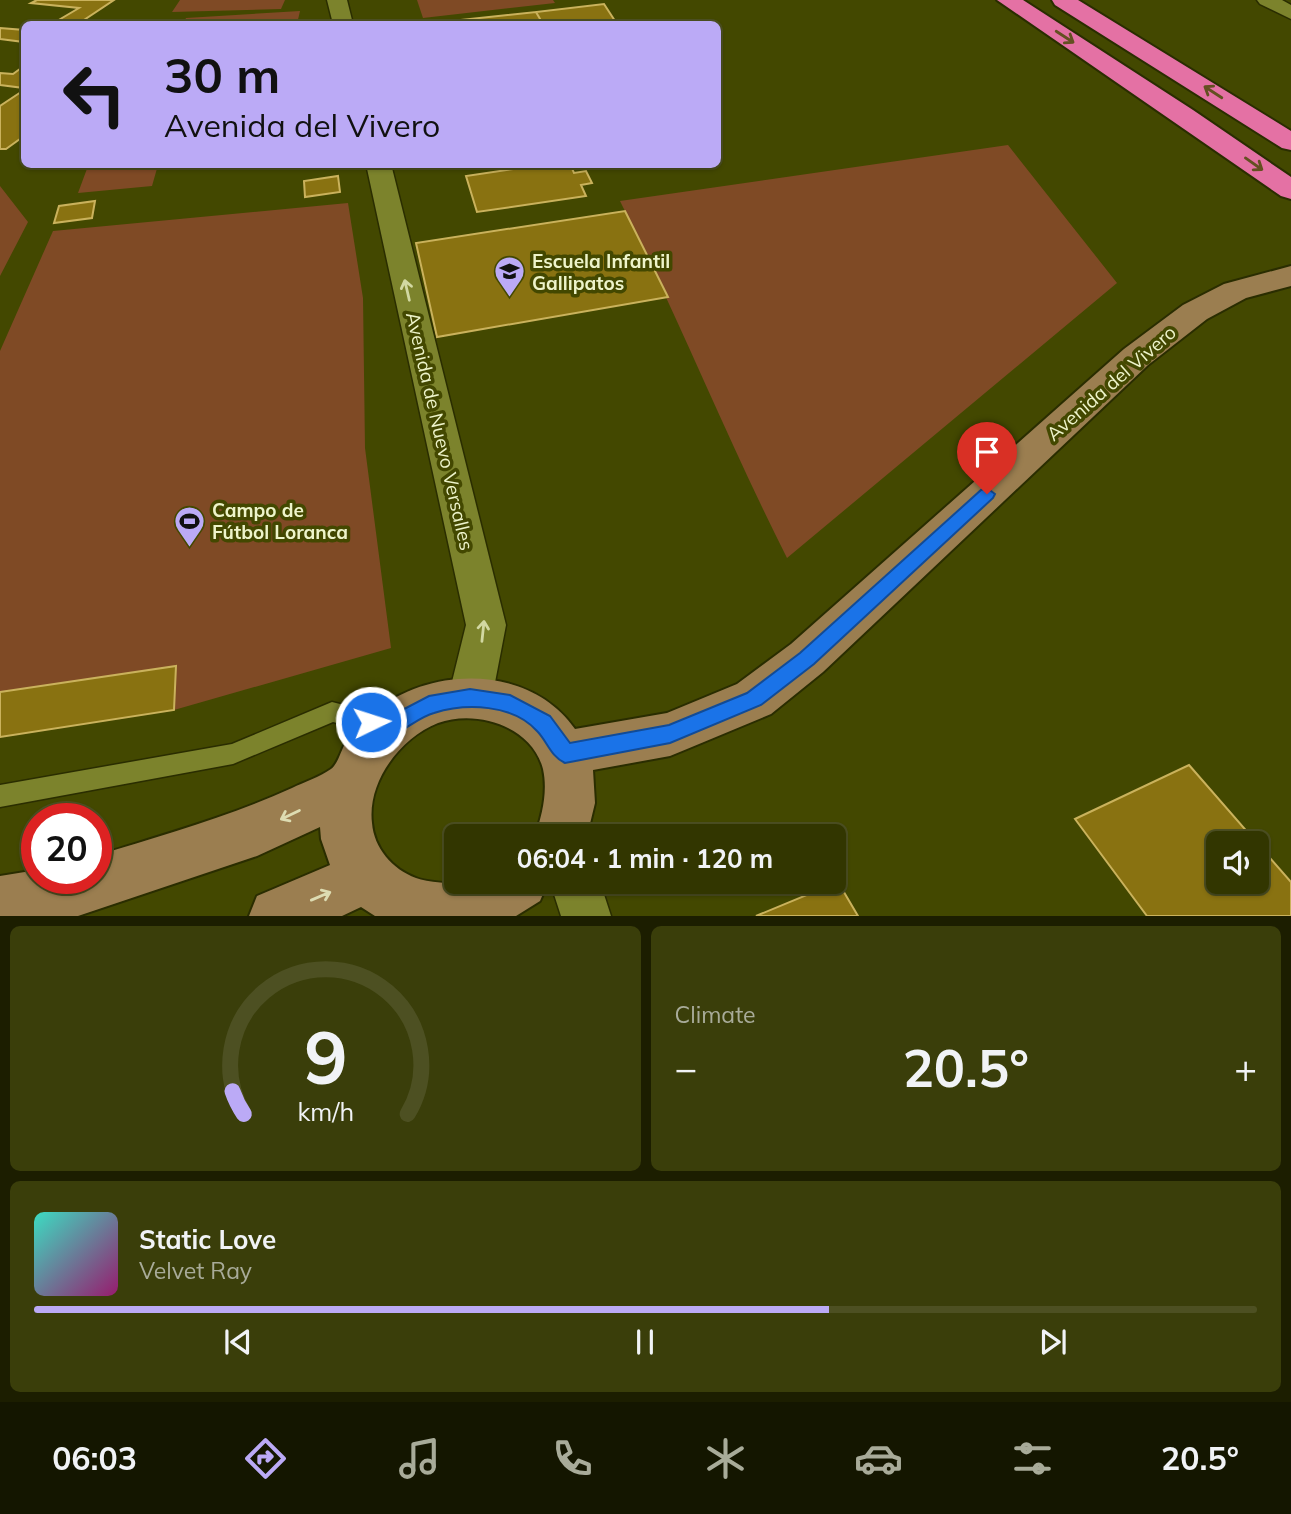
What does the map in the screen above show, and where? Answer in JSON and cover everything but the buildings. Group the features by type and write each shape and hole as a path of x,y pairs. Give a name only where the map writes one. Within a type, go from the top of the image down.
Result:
{"highway":[{"path":"1007,0 1184,115 1291,190"},
{"path":"1063,0 1291,142"}],"main road":[{"name":"Avenida del Vivero","path":"565,753 670,734 754,699 807,658 1136,357 1195,312 1235,291 1291,276"},
{"path":"503,894 451,913 402,902 366,877 347,840 346,799 362,759 391,726 429,705 470,698 510,704 543,723 565,753 573,793 569,824"},
{"path":"0,904 70,891 257,831 351,785"},
{"path":"277,915 366,877"}],"street":[{"path":"337,0 342,21"},
{"path":"1268,0 1291,13"},
{"name":"Avenida de Nuevo Versalles","path":"379,168 486,625 470,698"},
{"path":"580,894 586,915"}],"lane":[{"path":"0,796 233,754 332,712 391,726"}],"shaded area":[{"path":"180,0 285,0 281,9 172,12"},
{"path":"417,0 553,0 555,3 423,18"},
{"path":"300,11 298,21 184,21 186,18"},
{"path":"1008,145 1117,283 787,558 620,201"},
{"path":"87,168 157,168 152,186 78,193"},
{"path":"0,186 28,222 0,276"},
{"name":"Campo de Fútbol Loranca","path":"348,203 363,298 365,448 391,648 174,710 0,737 0,351 53,231"}],"place":[{"name":"Escuela Infantil Gallipatos","path":"509,299"},
{"name":"Campo de Fútbol Loranca","path":"189,548"}],"route":[{"path":"371,722 391,726 429,705 470,698 510,704 543,723 565,753 670,734 754,699 807,658 987,494"}]}
